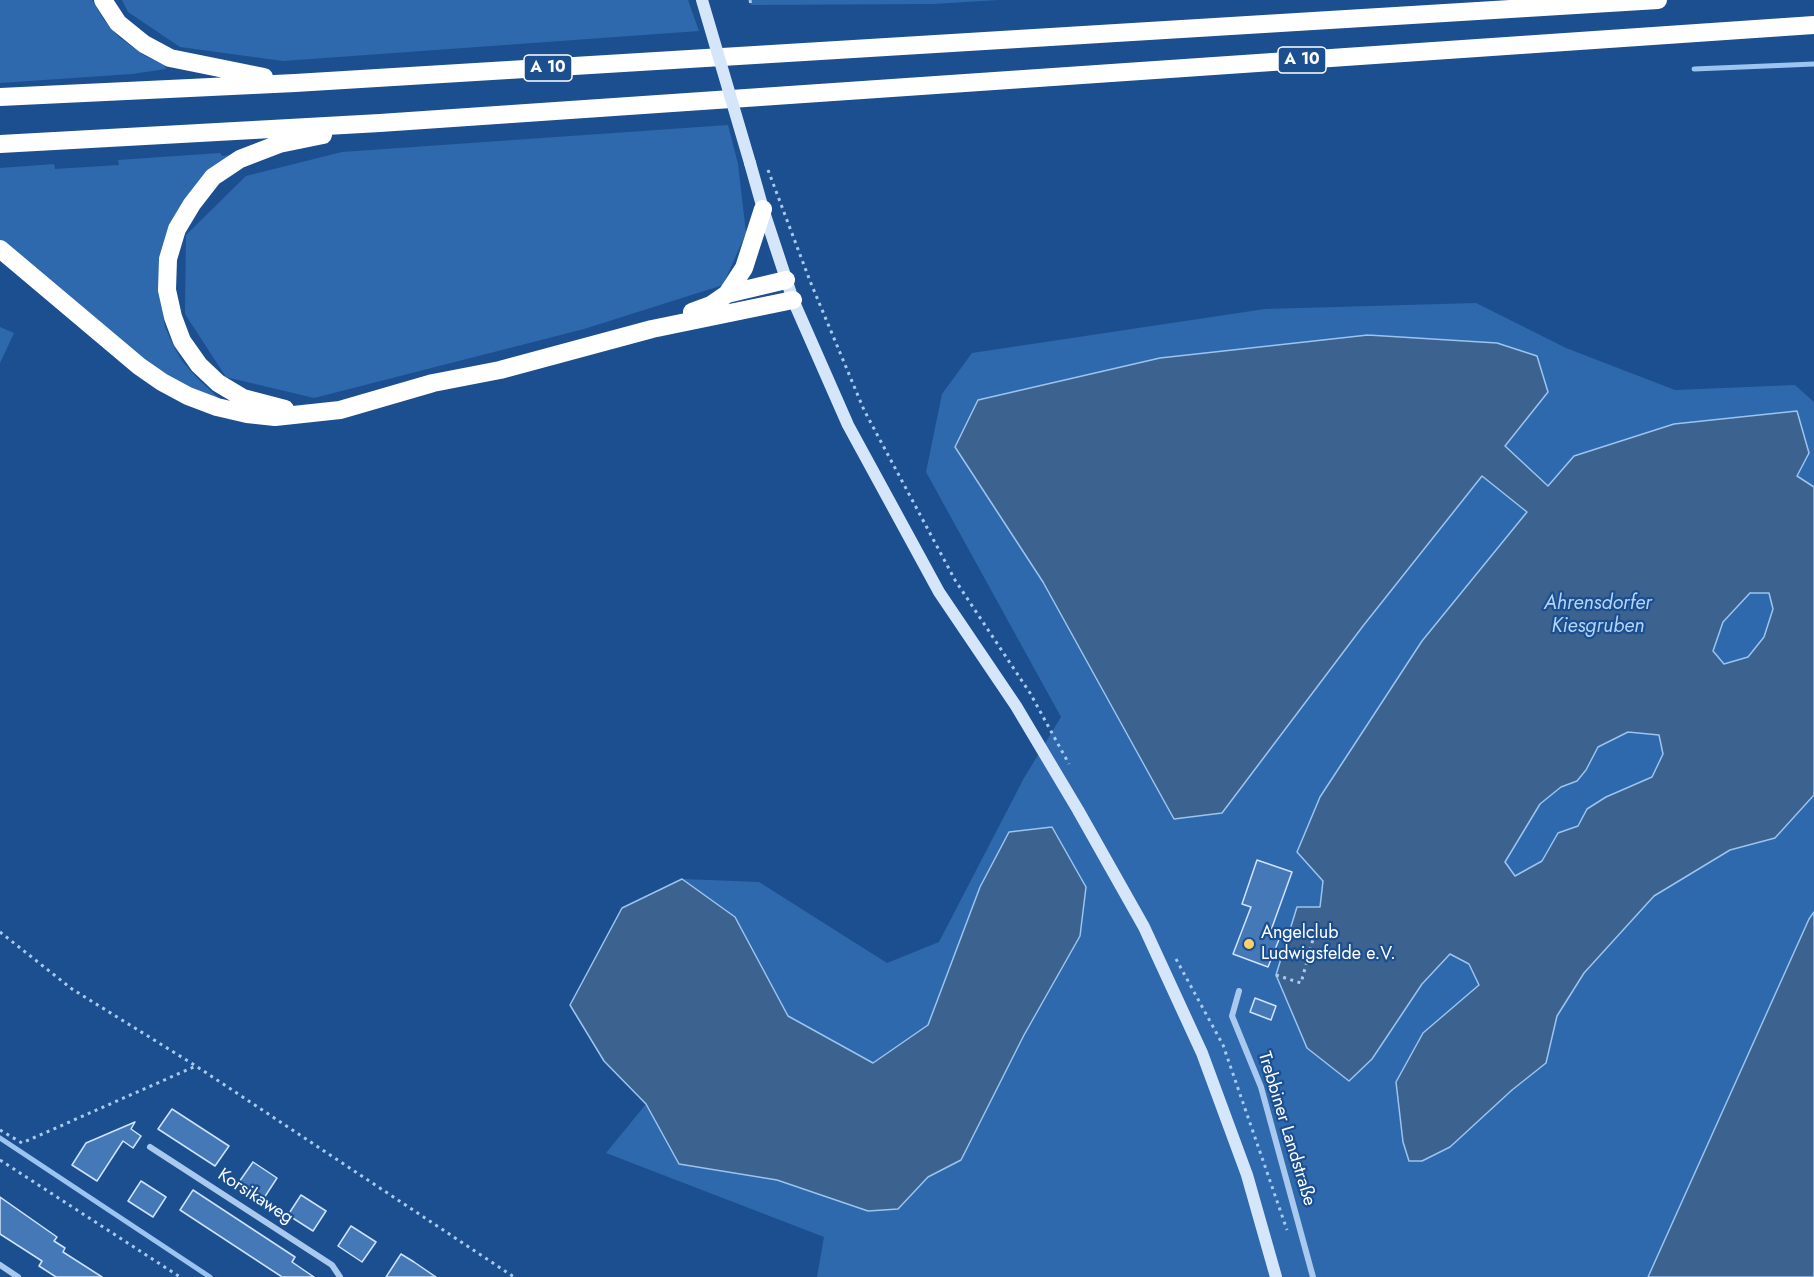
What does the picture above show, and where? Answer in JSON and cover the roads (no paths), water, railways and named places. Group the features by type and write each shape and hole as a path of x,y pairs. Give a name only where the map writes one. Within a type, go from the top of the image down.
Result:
{"highway":[{"path":"104,0 118,22 144,44 170,58 295,83"},
{"name":"A 10","path":"0,97 295,83 1658,0"},
{"name":"A 10","path":"0,144 380,123 1814,26"},
{"path":"307,414 243,398 219,383 199,365 182,341 173,317 167,290 168,259 177,229 192,204 213,177 240,159 279,144 380,123"},
{"path":"727,294 744,268 763,209"},
{"path":"0,249 139,366 188,396 216,407 275,417 340,410 652,329 792,300"},
{"path":"652,329 711,305 727,294 786,280"}],"main road":[{"path":"702,0 792,300 848,425 939,592 1016,706 1144,927 1202,1053 1247,1175 1276,1277"}],"street":[{"name":"Trebbiner Landstraße","path":"1239,991 1232,1016 1262,1087 1313,1277"},
{"name":"Korsikaweg","path":"150,1147 332,1265 340,1277"},
{"path":"0,1265 18,1277"}],"water":[{"name":"Ahrensdorfer Kiesgruben","path":"1368,335 1497,343 1537,356 1548,392 1505,446 1548,486 1574,456 1674,424 1797,411 1809,453 1797,476 1814,487 1814,795 1775,838 1730,850 1654,896 1584,973 1557,1016 1546,1063 1512,1090 1450,1147 1422,1161 1409,1161 1403,1142 1396,1082 1423,1033 1479,985 1469,964 1450,954 1422,984 1372,1059 1349,1081 1307,1048 1276,975 1297,907 1320,907 1323,881 1297,852 1320,797 1422,641 1527,512 1482,476 1363,626 1222,813 1174,819 1043,582 955,447 978,400 1160,358","holes":["1750,593 1769,593 1773,609 1764,637 1748,657 1724,664 1713,651 1723,622","1628,732 1659,735 1663,754 1652,777 1606,797 1587,809 1578,826 1558,833 1542,861 1515,876 1505,862 1540,804 1561,787 1577,781 1586,770 1598,747"]},
{"path":"1052,827 1086,887 1080,936 1024,1035 961,1160 928,1177 898,1209 868,1211 777,1180 679,1164 646,1104 604,1061 570,1005 622,908 682,879 735,917 788,1016 873,1063 928,1025 980,887 1009,832"},
{"path":"1814,912 1814,1277 1648,1277 1809,919"}],"waterway":[{"path":"1694,69 1814,64"},
{"path":"0,1138 210,1277"}],"place":[{"name":"Angelclub Ludwigsfelde e.V.","path":"1249,944"}]}
